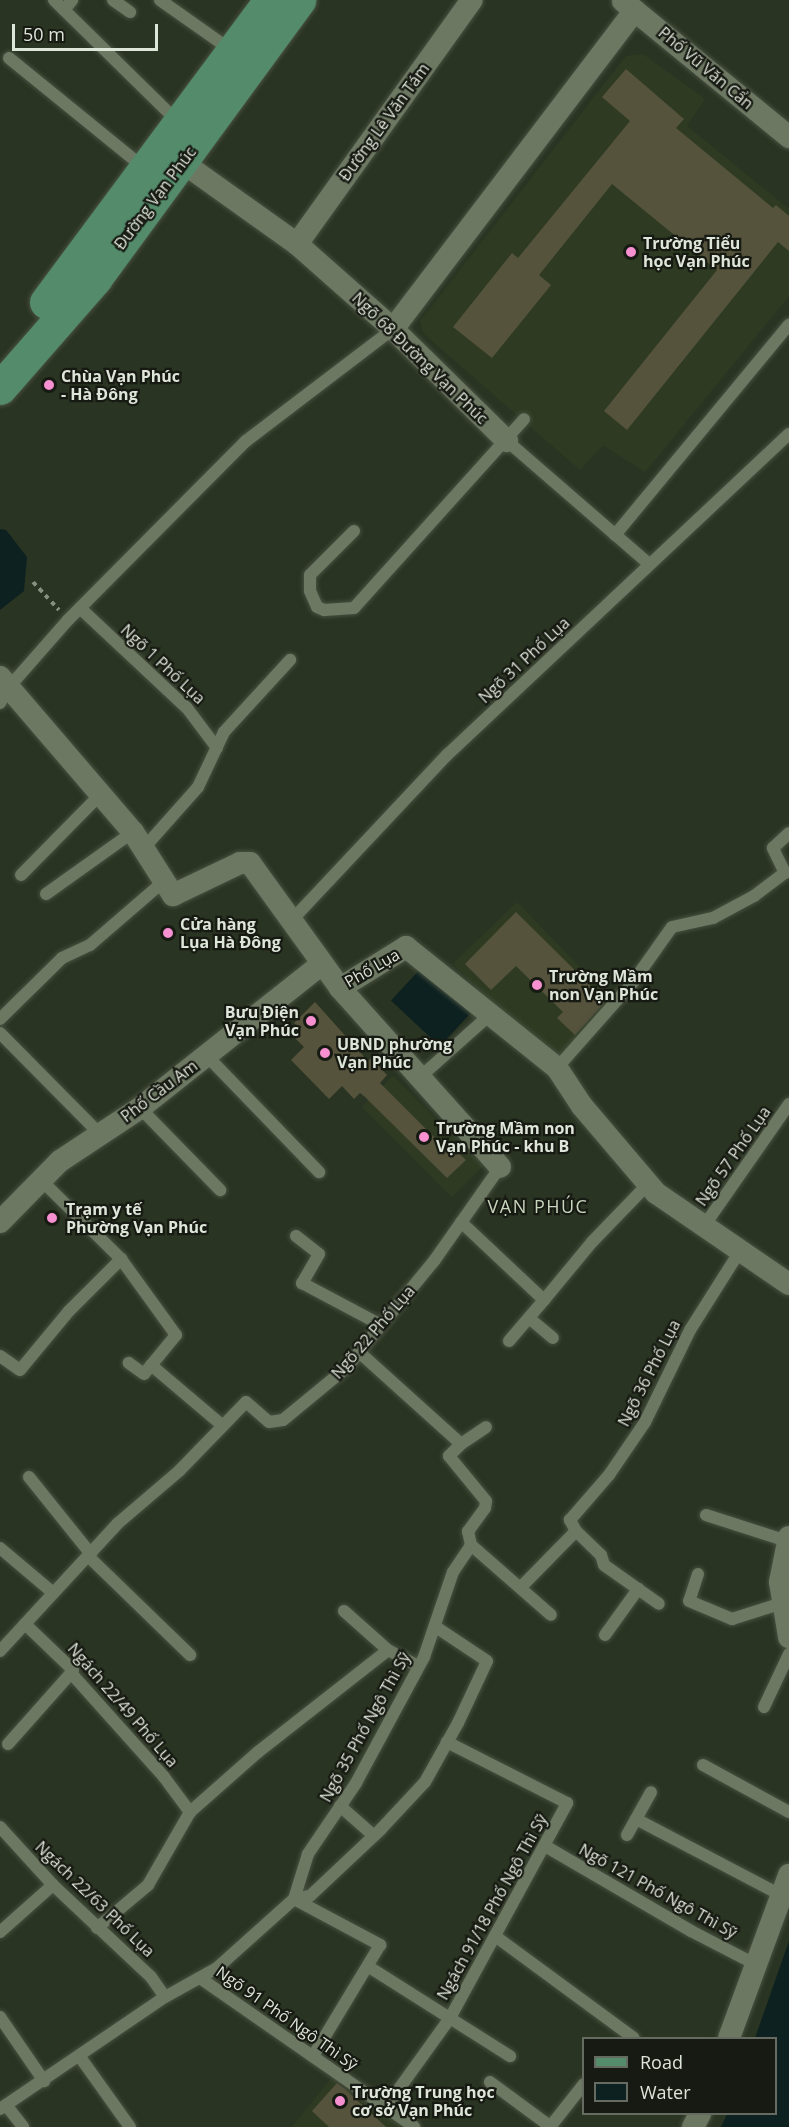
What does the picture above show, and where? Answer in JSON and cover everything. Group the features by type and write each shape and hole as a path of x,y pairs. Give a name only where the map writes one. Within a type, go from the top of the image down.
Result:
{"main road":[{"name":"Đường Vạn Phúc","path":"0,356 69,275 147,170 178,122 270,0"},
{"name":"Đường Vạn Phúc","path":"0,388 95,279 298,0"}],"street":[{"name":"Đường Lê Văn Tám","path":"297,244 472,0"},
{"name":"Phố Vũ Văn Cẩn","path":"628,5 788,136"},
{"path":"393,329 628,5"},
{"name":"Ngõ 68 Đường Vạn Phúc","path":"182,162 297,244 393,329 507,441"},
{"path":"3,689 101,794 138,840 163,882"},
{"name":"Phố Lụa","path":"163,882 176,895 248,862 340,988 406,948 492,1013 558,1068 582,1106 648,1184 704,1226 789,1284"},
{"name":"Phố Cầu Am","path":"0,1222 40,1179 99,1133 140,1108 322,964"},
{"name":"Ngõ 22 Phố Lụa","path":"340,988 418,1078 500,1167"},
{"path":"788,1539 780,1572 782,1603 789,1637"},
{"path":"729,2037 785,1885"}],"lane":[{"path":"54,0 68,5 178,122"},
{"path":"113,0 130,12"},
{"path":"160,0 232,51"},
{"path":"9,58 147,170"},
{"path":"615,535 789,325"},
{"path":"3,689 246,441 393,329"},
{"path":"354,531 310,575 310,591 317,607 324,610 354,608 507,441 524,418"},
{"name":"Ngõ 31 Phố Lụa","path":"291,921 447,755 649,564 788,438"},
{"name":"Ngõ 68 Đường Vạn Phúc","path":"507,441 649,564"},
{"name":"Ngõ 1 Phố Lụa","path":"80,608 187,708 217,748"},
{"path":"46,894 138,840 198,787 224,732 290,660"},
{"path":"21,875 101,794"},
{"path":"558,1068 633,982 672,927 713,918 754,896 785,873 773,848 789,833"},
{"path":"0,1020 62,958 90,945 163,882"},
{"path":"418,1078 492,1013"},
{"path":"0,1033 99,1133"},
{"path":"206,1055 319,1172"},
{"name":"Ngõ 57 Phố Lụa","path":"704,1226 789,1104"},
{"path":"140,1108 220,1190"},
{"name":"Ngõ 22 Phố Lụa","path":"0,1651 52,1592 90,1556 117,1524 246,1402 269,1422 283,1420 346,1368 461,1222 500,1167"},
{"path":"40,1179 121,1259 176,1335 144,1374 129,1363"},
{"path":"509,1341 592,1242 648,1184"},
{"path":"461,1222 544,1300"},
{"path":"296,1236 319,1254 302,1283 381,1325"},
{"name":"Ngõ 36 Phố Lụa","path":"576,1531 570,1520 609,1475 645,1422 690,1330 740,1251"},
{"path":"0,1356 20,1371 69,1311 121,1259"},
{"path":"529,1318 553,1338"},
{"path":"359,1352 461,1444 486,1427"},
{"path":"151,1365 223,1426"},
{"name":"Ngõ 35 Phố Ngô Thì Sỹ","path":"294,1899 308,1854 340,1806 418,1666 436,1627 453,1572 471,1545 468,1531 485,1508 486,1501 449,1456 461,1444"},
{"path":"29,1477 90,1556 190,1655"},
{"path":"706,1515 788,1539"},
{"path":"522,1586 576,1531 601,1555 604,1565 660,1605"},
{"path":"471,1545 522,1586 551,1615"},
{"path":"0,1548 52,1592"},
{"path":"698,1574 689,1601 732,1619 782,1603"},
{"path":"605,1635 638,1589"},
{"path":"344,1611 388,1650 418,1666"},
{"name":"Ngách 22/49 Phố Lụa","path":"25,1624 74,1670 71,1673 164,1776 190,1812"},
{"path":"23,2127 3,2107 165,1997 217,1968 294,1899 310,1896 375,1836 425,1782 487,1661 436,1627"},
{"path":"97,1928 148,1885 190,1812 258,1752 388,1650"},
{"path":"764,1707 789,1654"},
{"path":"8,1744 71,1673"},
{"name":"Ngách 91/18 Phố Ngô Thì Sỹ","path":"387,2107 450,2018 567,1803 447,1742"},
{"path":"703,1765 789,1812"},
{"path":"627,1835 651,1792"},
{"path":"340,1806 375,1836"},
{"path":"636,1819 785,1885"},
{"name":"Ngách 22/63 Phố Lụa","path":"0,1827 54,1886 151,1977 165,1997"},
{"name":"Ngõ 121 Phố Ngô Thì Sỹ","path":"545,1846 691,1931 755,1964"},
{"path":"0,1932 54,1886"},
{"path":"294,1899 380,1945 369,1967 313,2056"},
{"path":"495,1936 625,2036"},
{"path":"369,1967 510,2056"},
{"name":"Ngõ 91 Phố Ngô Thì Sỹ","path":"200,1978 414,2127"},
{"path":"0,2017 44,2081"},
{"path":"80,2056 130,2127"},
{"path":"490,2082 551,2127 582,2087"}],"path":[{"path":"33,582 61,612"}],"shaded area":[{"name":"Trường Tiểu học Vạn Phúc","path":"643,54 705,99 687,126 789,209 789,296 645,472 603,445 580,470 424,334 420,321 626,56"},
{"name":"Trường Mầm non Vạn Phúc","path":"517,902 615,1003 551,1065 453,964"},
{"name":"Trường Mầm non Vạn Phúc - khu B","path":"393,1076 483,1166 452,1197 362,1107"},
{"name":"Trường Trung học cơ sở Vạn Phúc","path":"333,2076 404,2127 292,2127"}],"water":[{"path":"0,529 6,530 27,557 24,591 0,610"},
{"path":"425,964 474,1010 440,1046 391,1001"},
{"path":"789,1941 789,2127 721,2127 727,2115 777,2115 777,2037 755,2037"}],"building":[{"path":"626,69 684,119 676,128 773,208 776,205 789,216 789,251 778,242 627,430 604,411 717,270 612,184 539,275 551,285 492,358 453,327 512,253 518,258 630,121 602,97"},
{"path":"516,912 606,1001 575,1035 557,1018 563,1012 516,966 491,990 465,964"},
{"name":"UBND phường Vạn Phúc","path":"315,1002 368,1061 371,1058 387,1075 380,1083 443,1146 447,1142 466,1160 447,1178 360,1093 354,1099 342,1086 329,1099 291,1060 304,1047 292,1035 299,1028 294,1023"},
{"name":"Trường Trung học cơ sở Vạn Phúc","path":"337,2083 386,2127 329,2127 312,2111"}],"place":[{"name":"Trường Tiểu học Vạn Phúc","path":"631,252"},
{"name":"Chùa Vạn Phúc - Hà Đông","path":"49,385"},
{"name":"Cửa hàng Lụa Hà Đông","path":"168,933"},
{"name":"Trường Mầm non Vạn Phúc","path":"537,985"},
{"name":"Bưu Điện Vạn Phúc","path":"311,1021"},
{"name":"UBND phường Vạn Phúc","path":"325,1053"},
{"name":"Trường Mầm non Vạn Phúc - khu B","path":"424,1137"},
{"name":"Trạm y tế Phường Vạn Phúc","path":"52,1218"},
{"name":"Trường Trung học cơ sở Vạn Phúc","path":"340,2101"}],"district":[{"name":"VẠN PHÚC","path":"538,1206"}]}
